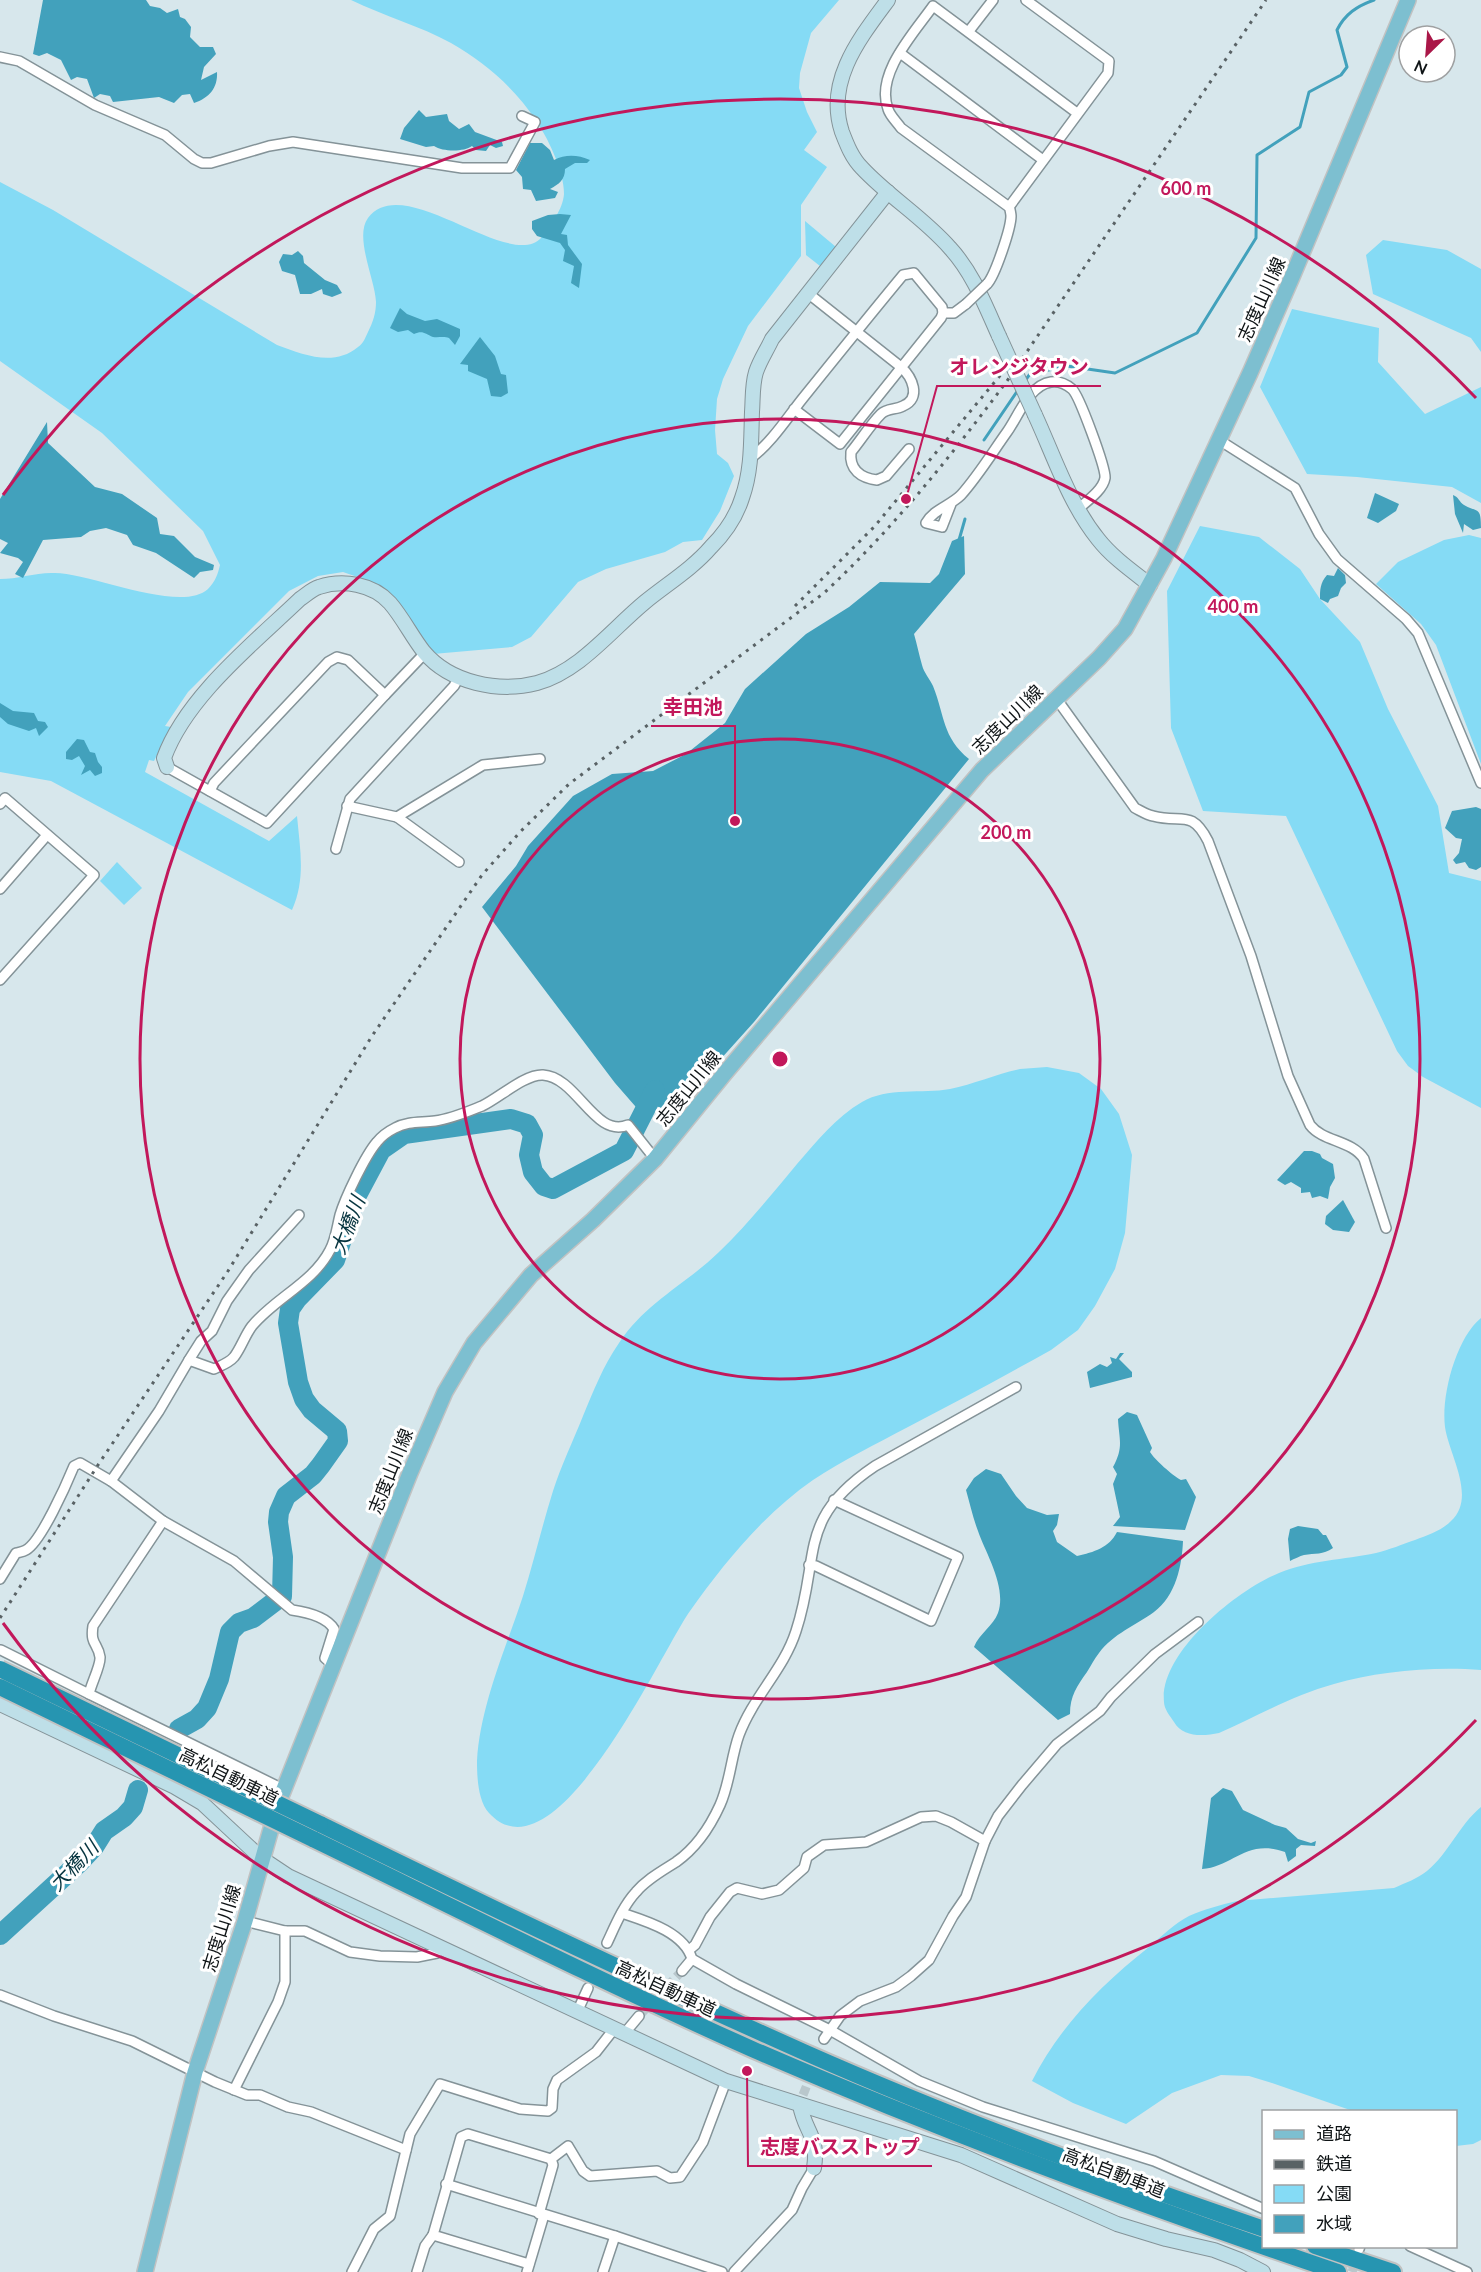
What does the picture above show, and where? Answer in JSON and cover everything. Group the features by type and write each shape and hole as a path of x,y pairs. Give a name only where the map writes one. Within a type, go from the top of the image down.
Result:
{"highway":[{"name":"高松自動車道","path":"0,1669 317,1831 580,1970 753,2049 990,2146 1196,2224 1262,2246"},
{"name":"高松自動車道","path":"0,1687 808,2054 1011,2137 1262,2229"},
{"name":"高松自動車道","path":"1267,2248 1338,2272"},
{"path":"1317,2248 1393,2272"}],"main road":[{"name":"志度山川線","path":"145,2272 195,2072 245,1921 261,1858 283,1789 440,1402 474,1342 499,1310 531,1275 593,1220 655,1159 982,770 1125,629 1150,585 1219,440 1292,277 1407,0"}],"street":[{"path":"888,0 852,51 841,78 837,98 840,125 847,147 860,167 950,248 971,278 1078,509 1098,539 1150,585"},
{"path":"969,31 993,0"},
{"path":"943,313 954,313 992,279 1011,216 1010,207 1108,73 1109,61 1026,0"},
{"path":"1010,207 901,128 888,110 884,92 887,78 929,3 1077,113"},
{"path":"900,53 1043,160"},
{"path":"0,57 19,61 95,105 165,135 202,163 211,163 269,146 293,142 400,159 424,160 462,168 510,168 535,122 522,116"},
{"path":"425,653 267,823 167,767 164,758 178,726 206,691 300,598 318,587 340,583 359,584 376,592 390,603 425,653 459,677 499,687 525,686 551,679 575,664 646,601 691,568 731,523 742,498 751,458 753,387 756,372 772,339 888,192"},
{"path":"751,458 761,450 856,331 903,274 914,273 942,307 941,318 840,444 794,409"},
{"path":"808,294 902,367 910,375 914,386 910,401 903,406 882,412 851,452 850,459 854,469 860,476 877,480 886,476 909,449"},
{"path":"951,504 962,493 1016,420 1026,401 1037,388 1050,382 1063,383 1074,390 1103,463 1105,480 1095,495 1078,509"},
{"path":"1219,440 1295,488 1319,534 1337,559 1406,619 1418,633 1481,783"},
{"path":"210,791 214,783 328,662 337,657 348,660 385,695"},
{"path":"336,849 350,799 454,686 459,677"},
{"path":"1056,698 1135,808 1153,816 1190,819 1201,827 1251,956 1287,1076 1315,1132 1359,1151 1364,1158 1386,1228"},
{"path":"397,817 483,765 540,759"},
{"path":"0,804 6,798 94,876 0,980"},
{"path":"346,807 397,817 459,862"},
{"path":"0,889 47,835"},
{"path":"189,1360 214,1369 233,1359 251,1327 274,1304 322,1264 331,1249 341,1214 367,1158 378,1140 394,1128 407,1123 435,1121 463,1114 489,1103 530,1077 544,1075 557,1080 574,1093 596,1117 610,1127 621,1128 628,1125 655,1159"},
{"path":"111,1481 159,1411 201,1341 212,1331 227,1301 249,1270 298,1215"},
{"path":"607,1943 635,1892 655,1875 677,1861 710,1826 721,1802 739,1734 757,1697 781,1663 796,1633 805,1599 814,1540 834,1500 855,1479 875,1466 1016,1387"},
{"path":"0,1578 16,1553 27,1550 35,1539 64,1491 74,1466 80,1463 111,1481 163,1521 234,1561 292,1610 329,1622 334,1629 325,1658 333,1665"},
{"path":"809,1566 816,1566 931,1621 958,1557 834,1500"},
{"path":"89,1694 100,1661 100,1655 91,1637 93,1626 163,1521"},
{"path":"824,2039 840,2016 860,2001 896,1987 911,1977 929,1959 966,1897 985,1841 998,1816 1057,1744 1100,1711 1111,1697 1155,1654 1198,1622"},
{"path":"1,1650 283,1789"},
{"path":"0,1704 175,1787 202,1803 261,1858 288,1876 726,2082 802,2100 961,2155 1118,2224 1166,2239 1214,2250 1263,2272"},
{"path":"682,1971 710,1917 730,1892 737,1888 762,1893 779,1890 804,1868 807,1857 824,1845 866,1842 921,1817 936,1816 985,1841"},
{"path":"622,1913 643,1920 681,1940 690,1954 736,1984 830,2030 919,2081 1059,2133 1154,2161 1262,2209"},
{"path":"245,1921 285,1931 305,1931 350,1952 380,1956 417,1957 437,1953 440,1947"},
{"path":"234,2090 278,2002 285,1982 285,1931"},
{"path":"577,2012 588,1988"},
{"path":"0,1995 54,2016 132,2041 247,2095 260,2095 288,2107 311,2112 406,2150"},
{"path":"352,2272 374,2229 390,2216 410,2134 440,2084 520,2109 548,2111 552,2108 553,2089 557,2080 596,2052 639,2016"},
{"path":"551,2159 568,2146 583,2171 590,2176 657,2171 670,2178 680,2177 703,2142 726,2082"},
{"path":"734,2272 792,2210 814,2168 816,2152 813,2136 802,2116 802,2100"},
{"path":"417,2272 425,2246 433,2235 446,2184 462,2137 468,2133 551,2159"},
{"path":"433,2235 528,2268 553,2164 551,2159"},
{"path":"446,2184 722,2272"},
{"path":"603,2272 615,2236"},
{"path":"1412,2248 1467,2272"}],"green space":[{"path":"351,0 839,0 811,33 800,73 799,88 817,132 804,150 827,167 801,205 801,256 748,326 723,379 717,399 715,430 717,454 728,463 734,476 720,511 702,540 683,542 665,552 606,569 578,582 531,637 512,647 433,654 397,602 369,581 343,572 318,576 289,591 188,692 165,726 171,727 154,761 149,760 145,772 269,841 297,816 301,875 292,910 51,781 0,772 0,579 55,573 157,595 178,597 195,595 208,589 216,578 220,565 203,531 102,433 0,361 0,182 53,210 277,345 319,357 339,357 349,353 363,342 374,317 375,293 363,236 368,218 384,206 405,206 430,212 481,234 505,242 526,245 545,234 559,212 564,194 556,159 538,123 514,92 499,78 468,53 451,43"},
{"path":"805,221 836,247 820,266 806,255"},
{"path":"1383,240 1447,250 1481,269 1481,352 1471,338 1373,294 1366,255"},
{"path":"1292,309 1379,328 1378,362 1425,414 1481,387 1481,503 1452,487 1307,474 1260,387"},
{"path":"1200,526 1259,537 1300,569 1320,599 1360,642 1388,709 1438,806 1449,873 1481,881 1481,1108 1423,1077 1408,1066 1397,1051 1286,816 1203,811 1171,728 1167,591"},
{"path":"1469,535 1481,538 1481,764 1436,645 1421,624 1376,584 1398,562 1444,540"},
{"path":"117,862 142,888 124,905 100,881"},
{"path":"1047,1067 1079,1073 1101,1089 1119,1114 1132,1155 1125,1233 1115,1269 1095,1306 1078,1330 1051,1350 848,1459 795,1493 746,1540 703,1593 676,1634 632,1711 604,1754 575,1791 545,1818 516,1827 489,1813 480,1795 477,1761 488,1698 523,1596 560,1472 603,1369 630,1329 641,1316 719,1252 827,1130 862,1102 882,1094 950,1089 1020,1069"},
{"path":"1481,1318 1481,1670 1426,1669 1369,1676 1304,1694 1219,1733 1194,1735 1183,1731 1165,1707 1166,1683 1174,1664 1187,1644 1223,1608 1262,1581 1279,1573 1303,1565 1391,1549 1439,1530 1451,1521 1462,1500 1462,1488 1447,1438 1445,1400 1452,1368 1464,1339"},
{"path":"1481,1807 1481,2140 1473,2144 1457,2146 1457,2110 1350,2110 1249,2076 1221,2075 1172,2093 1126,2124 1073,2103 1032,2081 1055,2042 1098,1992 1114,1976 1184,1919 1207,1909 1237,1901 1394,1888 1419,1876 1435,1864 1473,1814"}],"water":[{"path":"43,0 146,0 150,6 160,8 167,13 178,9 180,17 185,19 191,27 190,37 200,47 213,47 216,54 204,67 201,80 217,72 212,92 194,103 190,94 182,95 174,103 159,97 113,102 110,96 100,94 94,98 87,79 77,77 71,80 61,60 47,53 39,56 33,54"},
{"path":"419,110 426,117 447,114 449,121 459,129 469,124 475,132 502,142 503,146 496,148 490,145 486,151 476,150 472,146 459,150 448,150 434,146 426,147 400,139 404,128"},
{"path":"530,143 542,143 550,150 554,160 572,156 590,160 587,163 575,163 565,169 561,181 550,189 558,192 555,198 536,201 531,190 523,189 522,177 516,170"},
{"path":"548,215 571,215 561,234 567,235 568,245 582,264 579,288 571,283 574,266 563,261 565,250 560,243 537,236 532,229 532,221"},
{"path":"298,251 303,256 304,263 325,280 337,285 342,293 332,297 323,294 322,289 311,294 300,294 295,275 282,271 279,262 283,254 292,255"},
{"path":"400,308 407,314 425,321 437,319 460,329 460,336 455,345 447,337 433,337 422,332 414,334 408,330 398,332 390,328"},
{"path":"480,337 495,356 501,374 506,375 508,393 501,397 491,396 487,379 468,371 468,365 460,364"},
{"path":"47,422 48,443 95,487 122,494 157,518 160,534 174,536 195,557 214,565 213,570 200,572 194,578 156,553 133,545 127,535 106,528 90,531 81,537 43,540 23,578 15,574 23,562 18,558 0,553 8,543 0,539 0,499"},
{"path":"1375,493 1399,504 1396,511 1378,523 1367,518"},
{"path":"1453,495 1464,505 1478,511 1481,528 1473,530 1464,524 1463,533 1455,514"},
{"path":"964,536 965,574 914,634 923,668 933,686 945,726 954,743 969,759 754,1022 701,1081 687,1088 662,1109 655,1105 642,1114 615,1083 482,907 516,866 528,846 573,796 612,774 653,771 686,754 725,723 745,689 806,634 849,607 880,582 930,583 939,574 952,541"},
{"path":"1338,568 1345,575 1346,583 1338,596 1330,599 1328,603 1320,599 1321,587 1327,575 1334,576"},
{"path":"0,703 13,711 34,713 38,721 45,722 48,727 39,736 36,728 29,731 8,724 0,717"},
{"path":"77,739 84,740 90,752 95,753 102,767 102,773 95,776 90,770 81,775 85,766 79,756 72,760 66,759 66,752"},
{"path":"1476,807 1481,809 1481,867 1476,870 1469,868 1465,862 1456,864 1453,860 1459,853 1462,839 1456,838 1445,828 1452,811"},
{"path":"1304,1151 1320,1154 1322,1158 1333,1164 1335,1178 1330,1187 1328,1199 1320,1196 1312,1198 1310,1192 1301,1193 1301,1188 1291,1182 1285,1185 1277,1180"},
{"path":"1343,1200 1355,1222 1349,1232 1333,1230 1325,1224 1326,1216"},
{"path":"1120,1353 1124,1353 1119,1359 1132,1372 1132,1377 1090,1388 1087,1372 1100,1364 1107,1367 1112,1363 1110,1357 1116,1359"},
{"path":"1127,1412 1137,1415 1152,1448 1150,1452 1152,1455 1177,1478 1186,1479 1196,1497 1185,1530 1113,1526 1120,1517 1113,1484 1117,1474 1113,1467 1120,1448 1118,1419"},
{"path":"986,1469 1001,1474 1027,1508 1047,1515 1059,1514 1053,1531 1057,1542 1077,1556 1105,1546 1117,1532 1183,1541 1179,1570 1168,1598 1154,1612 1105,1646 1075,1692 1070,1714 1058,1720 974,1647 996,1618 1000,1603 998,1582 976,1526 966,1490 974,1478"},
{"path":"1298,1526 1318,1529 1326,1535 1333,1548 1322,1553 1302,1555 1290,1561 1288,1539 1290,1529"},
{"path":"1223,1788 1232,1791 1243,1810 1286,1828 1298,1839 1311,1843 1316,1841 1315,1846 1301,1845 1296,1849 1296,1856 1288,1862 1285,1852 1260,1848 1223,1864 1202,1869 1211,1798"}],"waterway":[{"path":"1024,382 1030,374 1067,366 1115,373 1197,333 1256,238 1257,155 1300,127 1309,92 1341,75 1347,67 1337,30 1352,11 1374,0"},
{"path":"984,440 1018,390"},
{"path":"959,540 965,519"},
{"name":"大橋川","path":"179,1729 197,1719 207,1708 219,1679 230,1632 239,1623 253,1618 282,1596 283,1557 278,1522 279,1512 286,1496 313,1475 338,1441 337,1431 312,1410 304,1399 298,1382 288,1323 290,1309 335,1260 356,1197 381,1150 404,1134 511,1119 527,1124 533,1135 529,1155 533,1172 544,1186 553,1189 624,1151 655,1090"},
{"name":"大橋川","path":"0,1935 80,1862 94,1847 104,1831 124,1817 133,1807 138,1790"}],"tunnel":[{"path":"639,2016 682,1971"},
{"path":"803,2095 812,2072"},
{"path":"1352,2272 1357,2257"}],"railway":[{"path":"0,1618 98,1465 228,1271 372,1036 482,875 520,832 569,784 824,593 897,518 943,464 1007,381 1266,0"},
{"path":"795,606 874,527 1008,366"}],"place":[{"name":"オレンジタウン","path":"906,499"},
{"name":"幸田池","path":"735,821"},
{"name":"志度バスストップ","path":"747,2071"}]}
